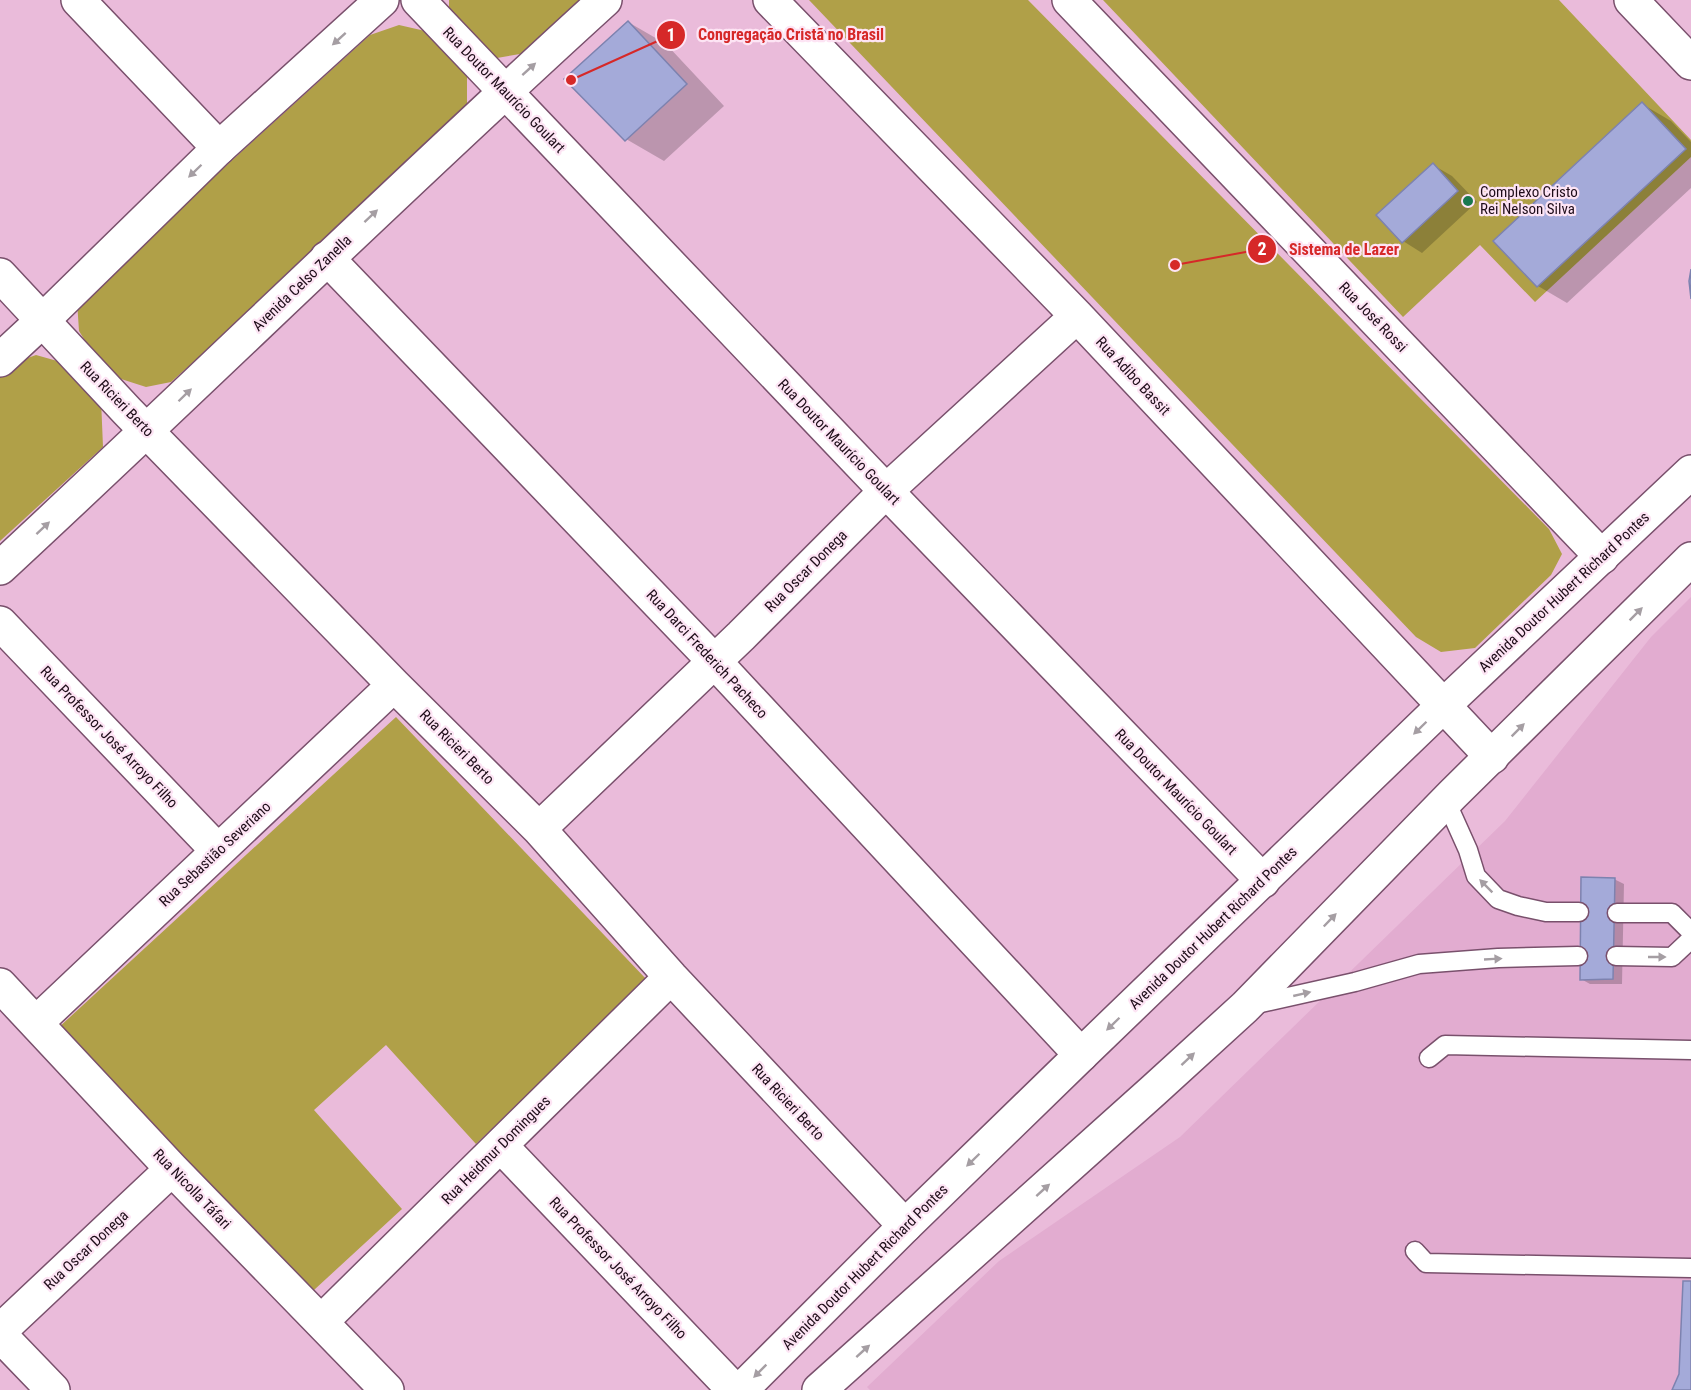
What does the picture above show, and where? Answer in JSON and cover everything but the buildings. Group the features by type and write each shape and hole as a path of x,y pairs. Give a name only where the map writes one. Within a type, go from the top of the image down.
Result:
{"street":[{"path":"78,0 219,148"},
{"path":"0,360 219,148 382,0"},
{"name":"Rua Doutor Maurício Goulart","path":"418,0 886,491 1263,881"},
{"name":"Avenida Celso Zanella","path":"0,568 148,432 327,258 605,0"},
{"name":"Rua Adibo Bassit","path":"770,0 1077,316 1492,756"},
{"name":"Rua José Rossi","path":"1069,0 1602,557"},
{"path":"1630,0 1691,63"},
{"name":"Rua Darci Frederich Pacheco","path":"327,258 715,662 1081,1055"},
{"name":"Rua Ricieri Berto","path":"0,275 148,432 539,829 671,977 905,1226"},
{"name":"Rua Oscar Donega","path":"539,829 715,662 886,491 1077,316"},
{"name":"Avenida Doutor Hubert Richard Pontes","path":"741,1390 1081,1055 1444,705 1691,472"},
{"path":"819,1390 1245,1007 1446,801 1691,559"},
{"name":"Rua Professor José Arroyo Filho","path":"0,623 218,851"},
{"name":"Rua Sebastião Severiano","path":"36,1023 394,684"},
{"name":"Rua Heidmur Domingues","path":"321,1322 671,977"},
{"name":"Rua Nicolla Táfari","path":"0,985 172,1169 387,1390"},
{"name":"Rua Professor José Arroyo Filho","path":"501,1146 734,1390"},
{"name":"Rua Oscar Donega","path":"0,1333 172,1169"},
{"path":"0,1333 53,1390"}],"lane":[{"path":"1446,801 1468,850 1476,876 1498,899 1546,912 1579,912"},
{"path":"1617,913 1672,913 1691,932"},
{"path":"1616,956 1672,957 1691,939"},
{"path":"1245,1007 1355,982 1419,964 1498,958 1578,956"},
{"path":"1429,1058 1445,1045 1691,1050"},
{"path":"1414,1251 1426,1263 1691,1268"}],"shaded area":[{"path":"449,0 583,0 532,52 497,58 472,44 449,7"},
{"path":"809,0 1028,0 1549,529 1562,554 1551,575 1475,648 1441,652 1416,637"},
{"name":"Complexo Cristo Rei Nelson Silva","path":"1103,0 1559,0 1691,140 1691,157 1535,302 1480,245 1403,317"},
{"path":"399,25 434,33 467,76 467,114 398,180 171,382 146,387 118,378 94,355 79,331 77,301 370,35"},
{"path":"36,355 75,366 101,399 103,447 0,541 0,373 8,365"},
{"path":"1691,597 1691,1390 870,1390 867,1387 999,1261 1180,1137 1505,821 1651,637"},
{"path":"396,717 647,980 476,1144 386,1045 314,1110 402,1209 314,1290 57,1029"}],"place":[{"name":"Congregação Cristã no Brasil","path":"571,80"},
{"name":"Complexo Cristo Rei Nelson Silva","path":"1468,201"},
{"name":"Sistema de Lazer","path":"1175,265"}]}
